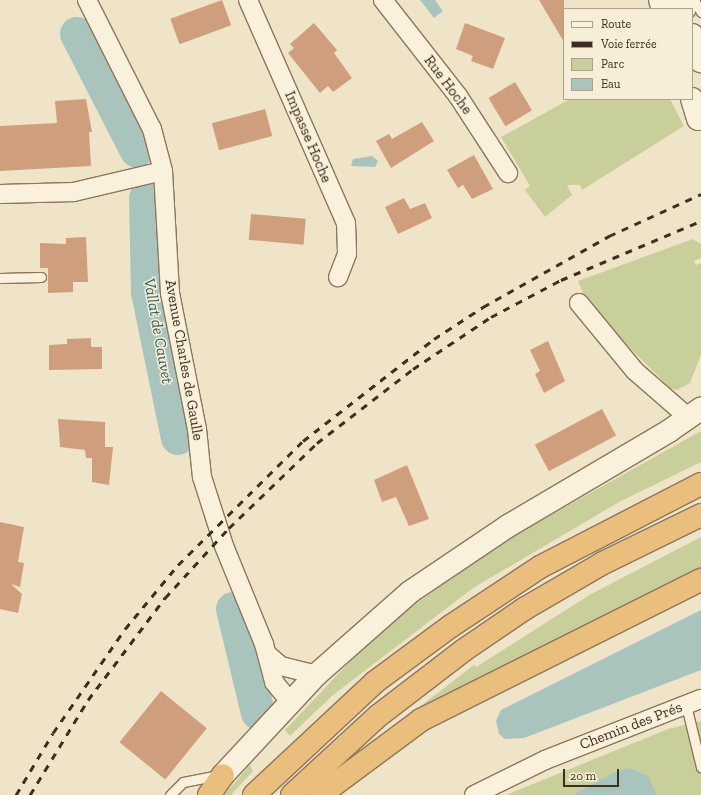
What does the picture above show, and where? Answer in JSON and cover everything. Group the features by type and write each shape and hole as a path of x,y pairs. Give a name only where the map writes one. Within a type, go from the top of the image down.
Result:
{"highway":[{"path":"254,795 294,754 375,682 451,626 540,567 701,484"},
{"path":"292,795 378,716 464,650 524,609 603,563 701,515"},
{"path":"320,795 421,720 701,580"},
{"path":"209,795 224,775"}],"street":[{"name":"Avenue Charles de Gaulle","path":"87,0 152,129 170,293 197,429 202,477 224,546 267,654 274,682 290,702"},
{"name":"Impasse Hoche","path":"248,0 346,223 347,254 338,277"},
{"name":"Rue Hoche","path":"383,0 458,96 508,173"},
{"path":"693,38 701,61"},
{"path":"0,194 74,192 157,173"},
{"path":"224,775 316,675 410,592 508,526 696,410 635,371 579,304"},
{"name":"Avenue Charles de Gaulle","path":"267,654 281,666 316,675"},
{"name":"Chemin des Prés","path":"474,795 545,760 693,702"}],"lane":[{"path":"694,0 701,12"},
{"path":"0,278 41,277"},
{"path":"693,702 701,766"},
{"path":"170,795 193,778 224,775"}],"green space":[{"path":"568,100 671,100 684,126 582,190 580,185 567,185 572,195 545,217 525,190 530,186 501,137"},
{"path":"693,239 701,244 701,258 694,261 696,265 701,263 701,355 690,383 677,390 670,388 623,341 586,300 578,281"},
{"path":"701,431 701,462 619,502 473,588 333,695 290,736 285,730 380,630 492,548"},
{"path":"701,537 701,571 438,699 397,724 474,665 476,667 591,594"},
{"path":"701,721 701,795 506,795 668,729"},
{"path":"250,765 253,771 231,795 224,795"}],"water":[{"path":"420,0 435,0 443,11 434,18"},
{"path":"372,156 378,161 375,167 351,166 353,159"},
{"path":"701,610 701,670 524,738 505,739 499,734 496,721 501,710"},
{"path":"629,768 648,776 657,795 573,795 613,773"}],"building":[{"path":"222,0 231,25 180,44 170,19"},
{"path":"539,0 564,0 563,40"},
{"path":"314,23 337,50 334,53 352,78 333,92 328,86 320,93 288,53 294,48 290,44"},
{"path":"465,23 505,38 493,69 471,61 473,56 456,49"},
{"path":"515,82 532,110 505,126 488,98"},
{"path":"86,99 92,132 89,132 91,166 0,171 0,126 57,123 55,101"},
{"path":"265,109 272,136 219,150 212,123"},
{"path":"422,122 434,141 391,168 376,141 389,134 392,139"},
{"path":"474,155 493,189 472,199 463,185 458,188 447,170"},
{"path":"404,198 410,209 425,203 432,218 398,234 385,207"},
{"path":"251,214 306,219 304,245 249,240"},
{"path":"86,237 88,282 73,282 73,292 48,293 48,268 40,268 40,243 66,244 66,238"},
{"path":"91,338 91,347 102,347 102,369 49,370 49,345 67,344 67,339"},
{"path":"548,341 565,381 544,393 535,374 540,371 530,350"},
{"path":"602,409 616,435 549,471 535,445"},
{"path":"58,419 105,422 105,447 113,447 109,485 92,482 92,458 86,458 85,450 60,447"},
{"path":"407,465 429,519 409,526 396,497 382,502 374,480"},
{"path":"0,522 24,527 18,562 24,563 20,587 11,584 22,594 18,613 0,609"},
{"path":"161,691 207,728 165,779 119,742"}],"waterway":[{"name":"Vallat de Cauvet","path":"77,34 137,151"},
{"name":"Vallat de Cauvet","path":"146,198 148,292 178,438"},
{"name":"Vallat de Cauvet","path":"233,609 258,713"}],"railway":[{"path":"16,795 53,733 125,629 178,565 303,441 434,339 483,307 609,236 701,194"},
{"path":"30,795 88,700 165,598 229,528 317,443 413,369 491,317 561,280 701,221"}]}
